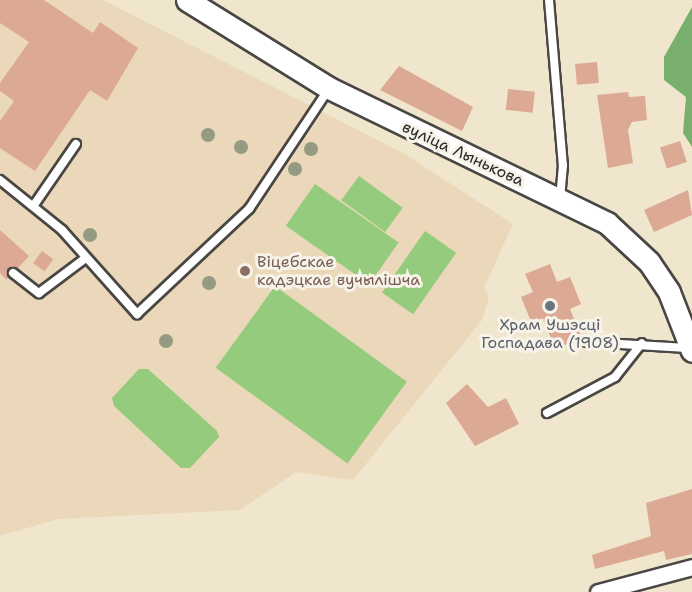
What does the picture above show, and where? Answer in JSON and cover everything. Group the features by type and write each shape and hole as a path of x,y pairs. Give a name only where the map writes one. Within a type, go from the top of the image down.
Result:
{"street":[{"name":"вуліца Лынькова","path":"187,0 329,88 560,197 607,223 649,262 669,292 692,350"},
{"path":"598,592 692,567"}],"lane":[{"path":"549,0 563,165 560,197"},
{"path":"0,180 34,204 83,260 137,314 249,209 319,112 329,88"},
{"path":"34,204 76,144"},
{"path":"13,273 39,293 83,260"},
{"path":"586,342 642,343 692,350"},
{"path":"547,413 615,377 642,343"}],"shaded area":[{"name":"Віцебскае кадэцкае вучылішча","path":"0,0 103,0 403,153 513,224 484,288 489,297 482,320 353,480 296,472 240,510 58,519 0,536"}],"green space":[{"path":"692,7 692,147 683,133 686,97 664,80 664,57"},
{"path":"359,176 403,208 385,232 341,200"},
{"path":"315,184 399,243 369,284 286,226"},
{"path":"425,231 456,253 413,314 382,292"},
{"path":"275,286 407,382 348,464 216,368"},
{"path":"139,369 148,369 217,431 219,437 190,468 181,468 114,406 112,398"}],"building":[{"path":"0,0 44,0 93,33 100,22 138,48 107,101 90,90 35,171 0,148 0,121 14,101 0,91 0,83 29,42 0,23"},
{"path":"597,62 599,83 577,85 575,64"},
{"path":"399,66 473,107 462,131 380,90"},
{"path":"508,89 535,92 533,113 506,110"},
{"path":"628,92 629,97 645,96 647,120 632,122 628,130 633,163 608,168 597,95"},
{"path":"680,141 687,162 667,168 660,147"},
{"path":"688,190 692,215 654,232 644,210"},
{"path":"0,230 29,256 17,269 9,269 7,280 0,273"},
{"path":"42,251 53,259 45,271 33,263"},
{"name":"Храм Ушэсці Госпадава (1908)","path":"550,264 557,282 570,277 581,304 570,309 582,338 555,349 543,319 532,324 521,297 533,292 525,274"},
{"path":"467,384 488,407 506,398 519,424 475,446 446,403"},
{"path":"692,489 692,554 666,560 664,551 595,569 592,555 651,536 646,503"}],"place":[{"name":"Віцебскае кадэцкае вучылішча","path":"245,271"},
{"name":"Храм Ушэсці Госпадава (1908)","path":"550,306"}]}
